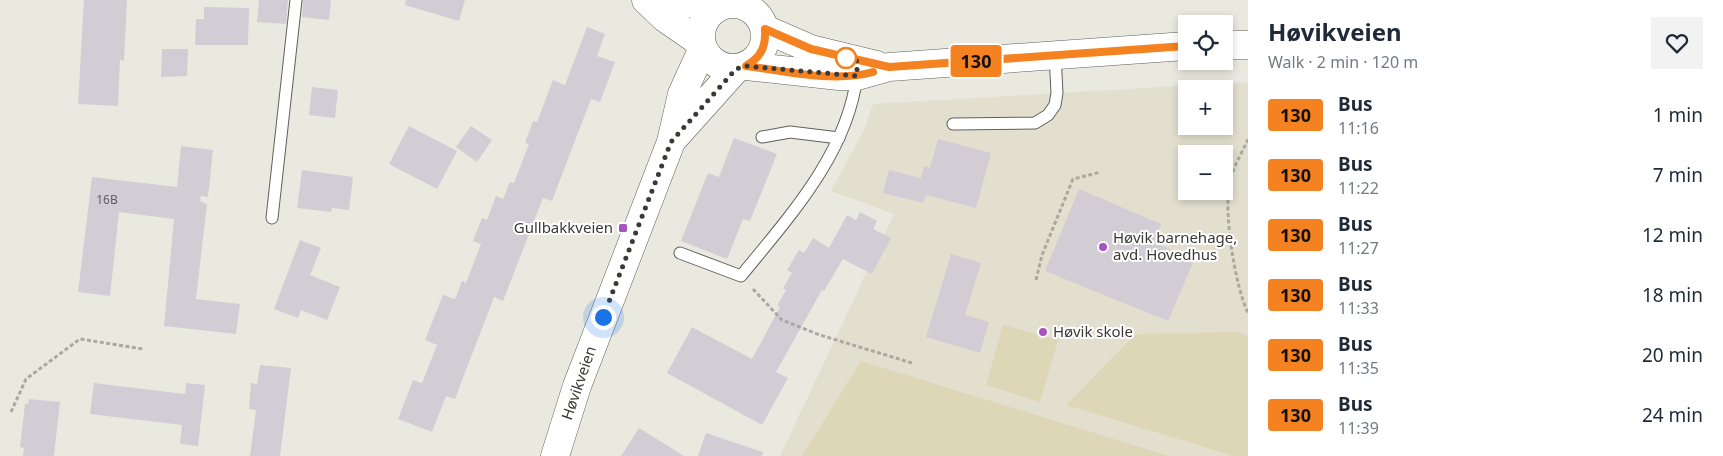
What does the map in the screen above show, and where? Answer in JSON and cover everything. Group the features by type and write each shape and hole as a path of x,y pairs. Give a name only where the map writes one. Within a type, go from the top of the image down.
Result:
{"main road":[{"path":"646,0 665,18 702,46 716,64 741,68 857,69 1178,46"},
{"path":"674,0 746,6 811,49 857,69"},
{"path":"702,46 704,24 722,4"},
{"path":"741,68 756,60 762,51 766,40 763,17"},
{"path":"1233,45 1248,45"},
{"name":"Høvikveien","path":"555,456 580,377 671,142 682,94 702,46"},
{"name":"Høvikveien","path":"671,142 741,68"}],"lane":[{"path":"272,218 296,0"},
{"path":"953,124 1035,123 1048,115 1055,105 1057,93 1055,54"},
{"path":"680,253 741,276 806,191 838,138 848,119 857,69"},
{"path":"762,137 790,132 838,138"}],"path":[{"path":"1248,139 1230,180 1228,200 1235,274 1242,301 1248,313"},
{"path":"1036,280 1042,255 1073,179 1101,172"},
{"path":"741,276 782,320 820,336 912,363"},
{"path":"11,412 26,379 80,339 143,349"}],"shaded area":[{"name":"Høvik skole","path":"1248,82 1248,456 780,456 894,214 831,191 864,130 873,104 1178,86 1178,135 1233,135 1233,83"},
{"path":"1003,325 1058,340 1040,402 986,385"},
{"path":"1239,332 1248,337 1248,456 1234,456 1066,405 1136,334"},
{"path":"861,361 1169,456 802,456"}],"building":[{"path":"84,0 127,0 124,61 120,60 118,106 78,104"},
{"path":"259,0 288,0 286,24 257,22"},
{"path":"303,0 331,0 329,20 302,17"},
{"path":"406,0 465,0 459,21 405,5"},
{"path":"204,7 249,8 248,45 195,45 196,19 204,19"},
{"path":"587,27 605,34 597,56 615,62 600,102 591,99 552,201 543,198 503,301 494,297 455,399 446,396 432,432 398,419 413,380 422,383 437,345 425,340 443,295 455,299 462,281 466,283 481,244 473,241 482,218 487,220 496,196 503,199 510,182 514,183 529,144 525,143 533,121 537,122 553,80 565,85"},
{"path":"162,49 188,49 187,76 161,77"},
{"path":"312,87 338,90 335,118 309,115"},
{"path":"409,126 457,151 437,189 389,164"},
{"path":"471,126 492,140 477,162 456,147"},
{"path":"734,138 777,154 750,221 743,219 727,259 681,241 708,173 719,177"},
{"path":"938,139 991,153 976,208 926,195 923,203 883,193 889,170 921,178 924,166 930,168"},
{"path":"181,146 213,150 208,197 201,196 200,201 207,204 196,299 240,304 236,334 164,326 174,219 119,212 110,296 78,292 92,177 177,187"},
{"path":"302,170 353,177 349,210 332,208 331,212 297,208"},
{"path":"1079,189 1161,224 1154,242 1194,260 1168,321 1045,271"},
{"path":"860,212 877,221 873,229 891,238 872,274 843,259 824,291 822,290 776,372 788,378 762,425 667,373 692,327 752,359 780,307 777,306 786,290 783,288 792,273 787,270 799,250 804,253 813,238 829,248 847,215 856,220"},
{"path":"300,240 321,248 310,275 340,287 327,320 301,310 298,318 274,309"},
{"path":"951,254 981,263 965,315 989,322 980,353 926,337"},
{"path":"260,365 291,368 280,456 250,456 256,410 249,409 251,383 257,384"},
{"path":"94,383 185,394 186,383 205,385 198,446 180,444 182,425 90,414"},
{"path":"29,399 60,402 54,456 23,456 24,448 20,447 25,404 28,404"},
{"path":"639,428 684,456 621,456"},
{"path":"706,433 763,452 762,456 698,456"}],"bus line":[{"name":"130","path":"873,72 857,76 839,76 746,66 756,60 762,51 766,40 765,29 811,49 889,67 1178,46"}],"place":[{"name":"Gullbakkveien","path":"623,228"},
{"name":"Høvik barnehage, avd. Hovedhus","path":"1103,247"},
{"name":"Høvik skole","path":"1043,332"}],"route":[{"path":"603,317 671,142 702,104 736,69 746,66 839,76 857,76 857,61 846,58"}]}
